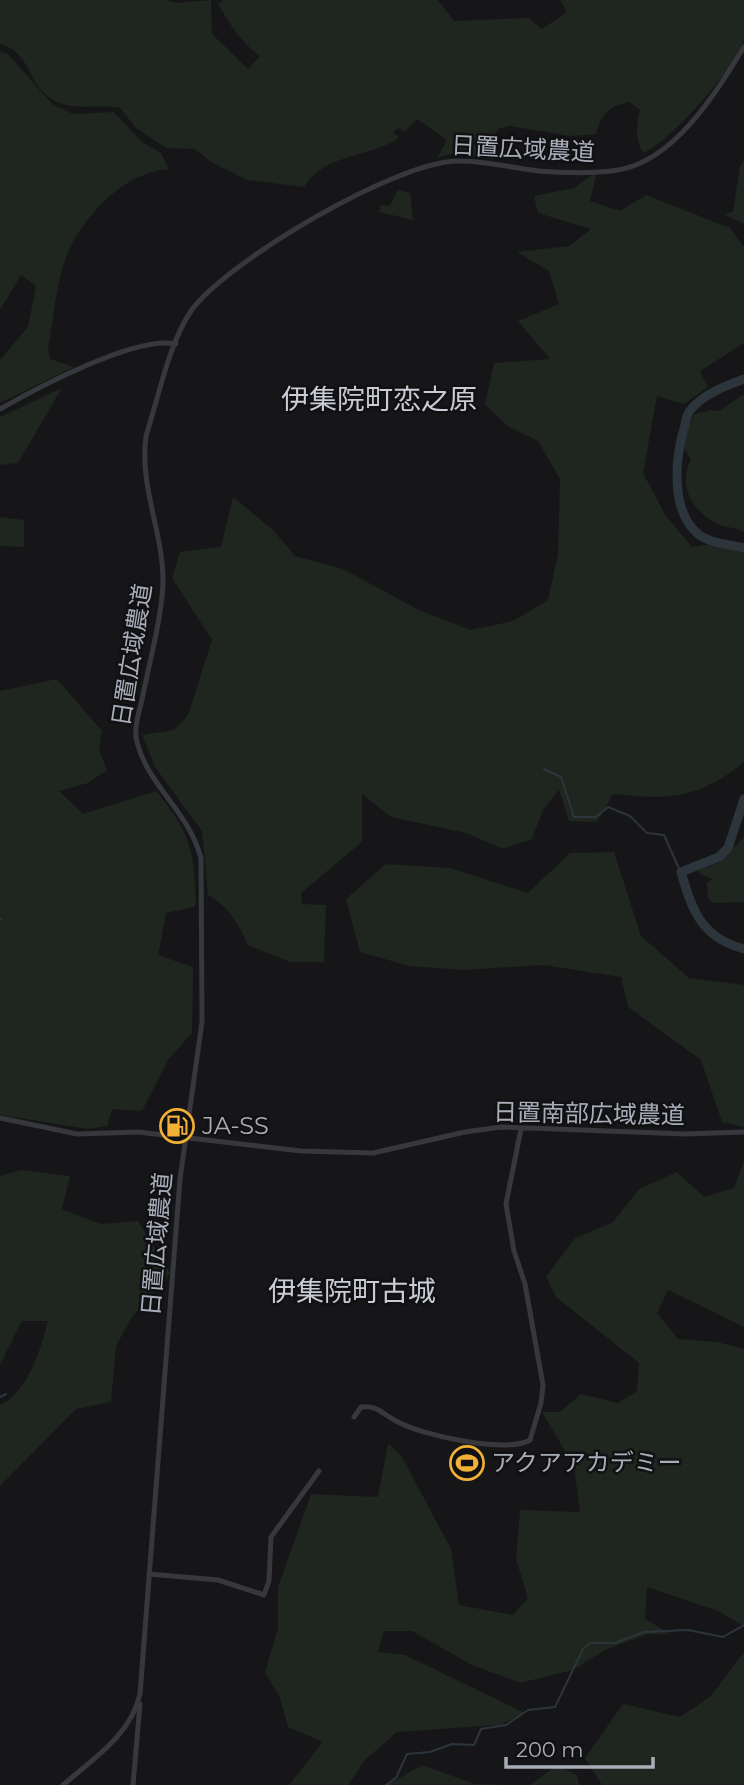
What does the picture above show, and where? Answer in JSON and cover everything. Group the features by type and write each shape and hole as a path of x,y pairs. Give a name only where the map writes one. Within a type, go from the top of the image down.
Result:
{"street":[{"name":"日置広域農道","path":"63,1785 117,1737 132,1719 140,1694 185,1137 202,1022 202,871 192,832 146,767 135,738 163,586 158,540 146,489 144,452 146,436 176,344 191,311 226,274 305,225 403,173 460,160 539,171 618,171 653,155 670,145 688,127 744,47"},
{"path":"0,409 26,394 139,345 165,342 176,344"},
{"name":"日置南部広域農道","path":"0,1118 77,1134 138,1132 301,1151 373,1153 465,1132 521,1129 686,1134 744,1132"},
{"path":"354,1417 361,1407 369,1407 380,1409 396,1422 453,1438 518,1446 530,1440 541,1403 543,1385 525,1284 514,1251 506,1204 521,1129"},
{"path":"149,1574 218,1580 264,1595 269,1581 271,1537 318,1471"},
{"path":"133,1785 140,1694"},
{"path":"132,1719 138,1724"}],"shaded area":[{"path":"0,0 166,0 178,3 211,0 212,34 248,69 260,56 241,39 227,19 218,4 224,0 438,0 454,21 529,18 542,29 567,12 560,0 744,0 744,39 729,67 701,102 669,134 643,153 637,132 640,110 629,102 607,112 596,134 571,136 510,126 498,129 494,136 484,135 478,157 450,154 437,158 447,140 417,119 405,132 399,128 393,132 399,138 323,168 304,187 247,180 211,162 195,149 166,148 136,128 120,108 78,107 55,101 39,87 18,55 11,48 0,44"},
{"path":"0,51 8,54 53,105 73,114 114,112 142,142 161,153 169,169 153,172 122,186 96,209 68,252 58,287 48,349 50,359 74,367 0,403 0,360 28,327 36,286 21,275 0,310"},
{"path":"744,160 744,224 723,214 733,212 740,166"},
{"path":"597,171 590,201 620,211 646,195 730,228 744,247 744,343 700,371 708,387 684,404 657,396 643,473 666,516 692,547 729,541 744,549 744,762 713,783 683,794 651,797 613,794 597,822 569,821 559,790 543,810 532,839 503,849 466,833 391,817 362,794 362,842 301,893 302,904 326,905 324,962 290,962 248,945 232,916 208,895 202,831 155,767 142,735 174,730 188,715 212,640 172,578 180,552 221,547 233,497 273,530 295,556 343,569 419,610 470,630 513,621 548,600 558,554 560,479 538,441 509,427 485,405 494,363 550,359 518,321 559,304 549,271 517,252 569,246 591,229 538,213 534,196 574,188"},
{"path":"398,190 410,193 413,220 379,212 381,205 390,206"},
{"path":"62,388 18,463 0,465 0,417"},
{"path":"744,394 744,532 713,521 697,508 687,490 687,470 691,460 682,444 693,415 710,410 719,411"},
{"path":"0,517 24,520 24,547 0,546"},
{"path":"57,679 102,731 99,750 107,770 88,783 59,791 83,814 156,791 184,831 192,856 195,885 194,907 166,913 158,955 193,967 192,1033 168,1060 142,1111 112,1109 107,1126 88,1129 0,1115 0,691"},
{"path":"744,837 744,902 714,903 708,898 707,883 713,879 701,875 698,870 719,863"},
{"path":"614,852 641,936 689,978 744,985 744,1127 722,1122 701,1060 628,1007 621,977 543,965 463,970 409,966 360,952 346,899 386,864 450,868 528,893 570,853"},
{"path":"744,1160 744,1327 668,1290 657,1313 678,1339 717,1342 744,1349 744,1626 718,1611 647,1587 645,1619 671,1634 648,1634 605,1650 573,1670 520,1683 472,1665 412,1631 384,1631 378,1652 405,1655 525,1713 499,1725 397,1732 365,1760 348,1785 289,1785 323,1742 288,1727 280,1698 265,1672 278,1628 278,1587 311,1494 378,1497 388,1443 402,1457 451,1549 459,1605 513,1615 528,1598 516,1559 520,1510 580,1512 574,1466 542,1412 560,1412 581,1394 618,1403 637,1391 639,1363 556,1297 546,1277 574,1239 613,1222 639,1189 677,1172 704,1197 734,1188"},
{"path":"21,1170 70,1176 62,1209 101,1224 138,1221 170,1273 132,1317 116,1346 111,1402 76,1409 0,1486 0,1405 10,1399 26,1380 48,1321 22,1321 0,1365 0,1176"},
{"path":"744,1652 744,1785 602,1785 585,1758 623,1704 680,1717 711,1696"},
{"path":"422,1765 475,1784 502,1785 387,1785"},
{"path":"557,1765 577,1775 579,1785 530,1785"}],"waterway":[{"path":"744,379 707,396 689,412 680,444 677,471 679,500 689,524 698,534 709,540 744,548"},
{"path":"544,769 561,777 574,817 596,817 608,807 630,816 647,833 664,835 681,873"},
{"path":"744,799 728,848 719,857 681,872 701,921 718,938 744,949"},
{"path":"0,1397 6,1394"},
{"path":"386,1785 396,1778 407,1754 430,1752 452,1744 474,1745 481,1729 506,1725 528,1710 555,1707 583,1649 590,1643 615,1643 644,1632 688,1630 723,1637 744,1625"}],"place":[{"name":"JA-SS","path":"177,1126"},
{"name":"アクアアカデミー","path":"467,1463"}],"district":[{"name":"伊集院町恋之原","path":"379,399"},
{"name":"伊集院町古城","path":"352,1291"}]}
